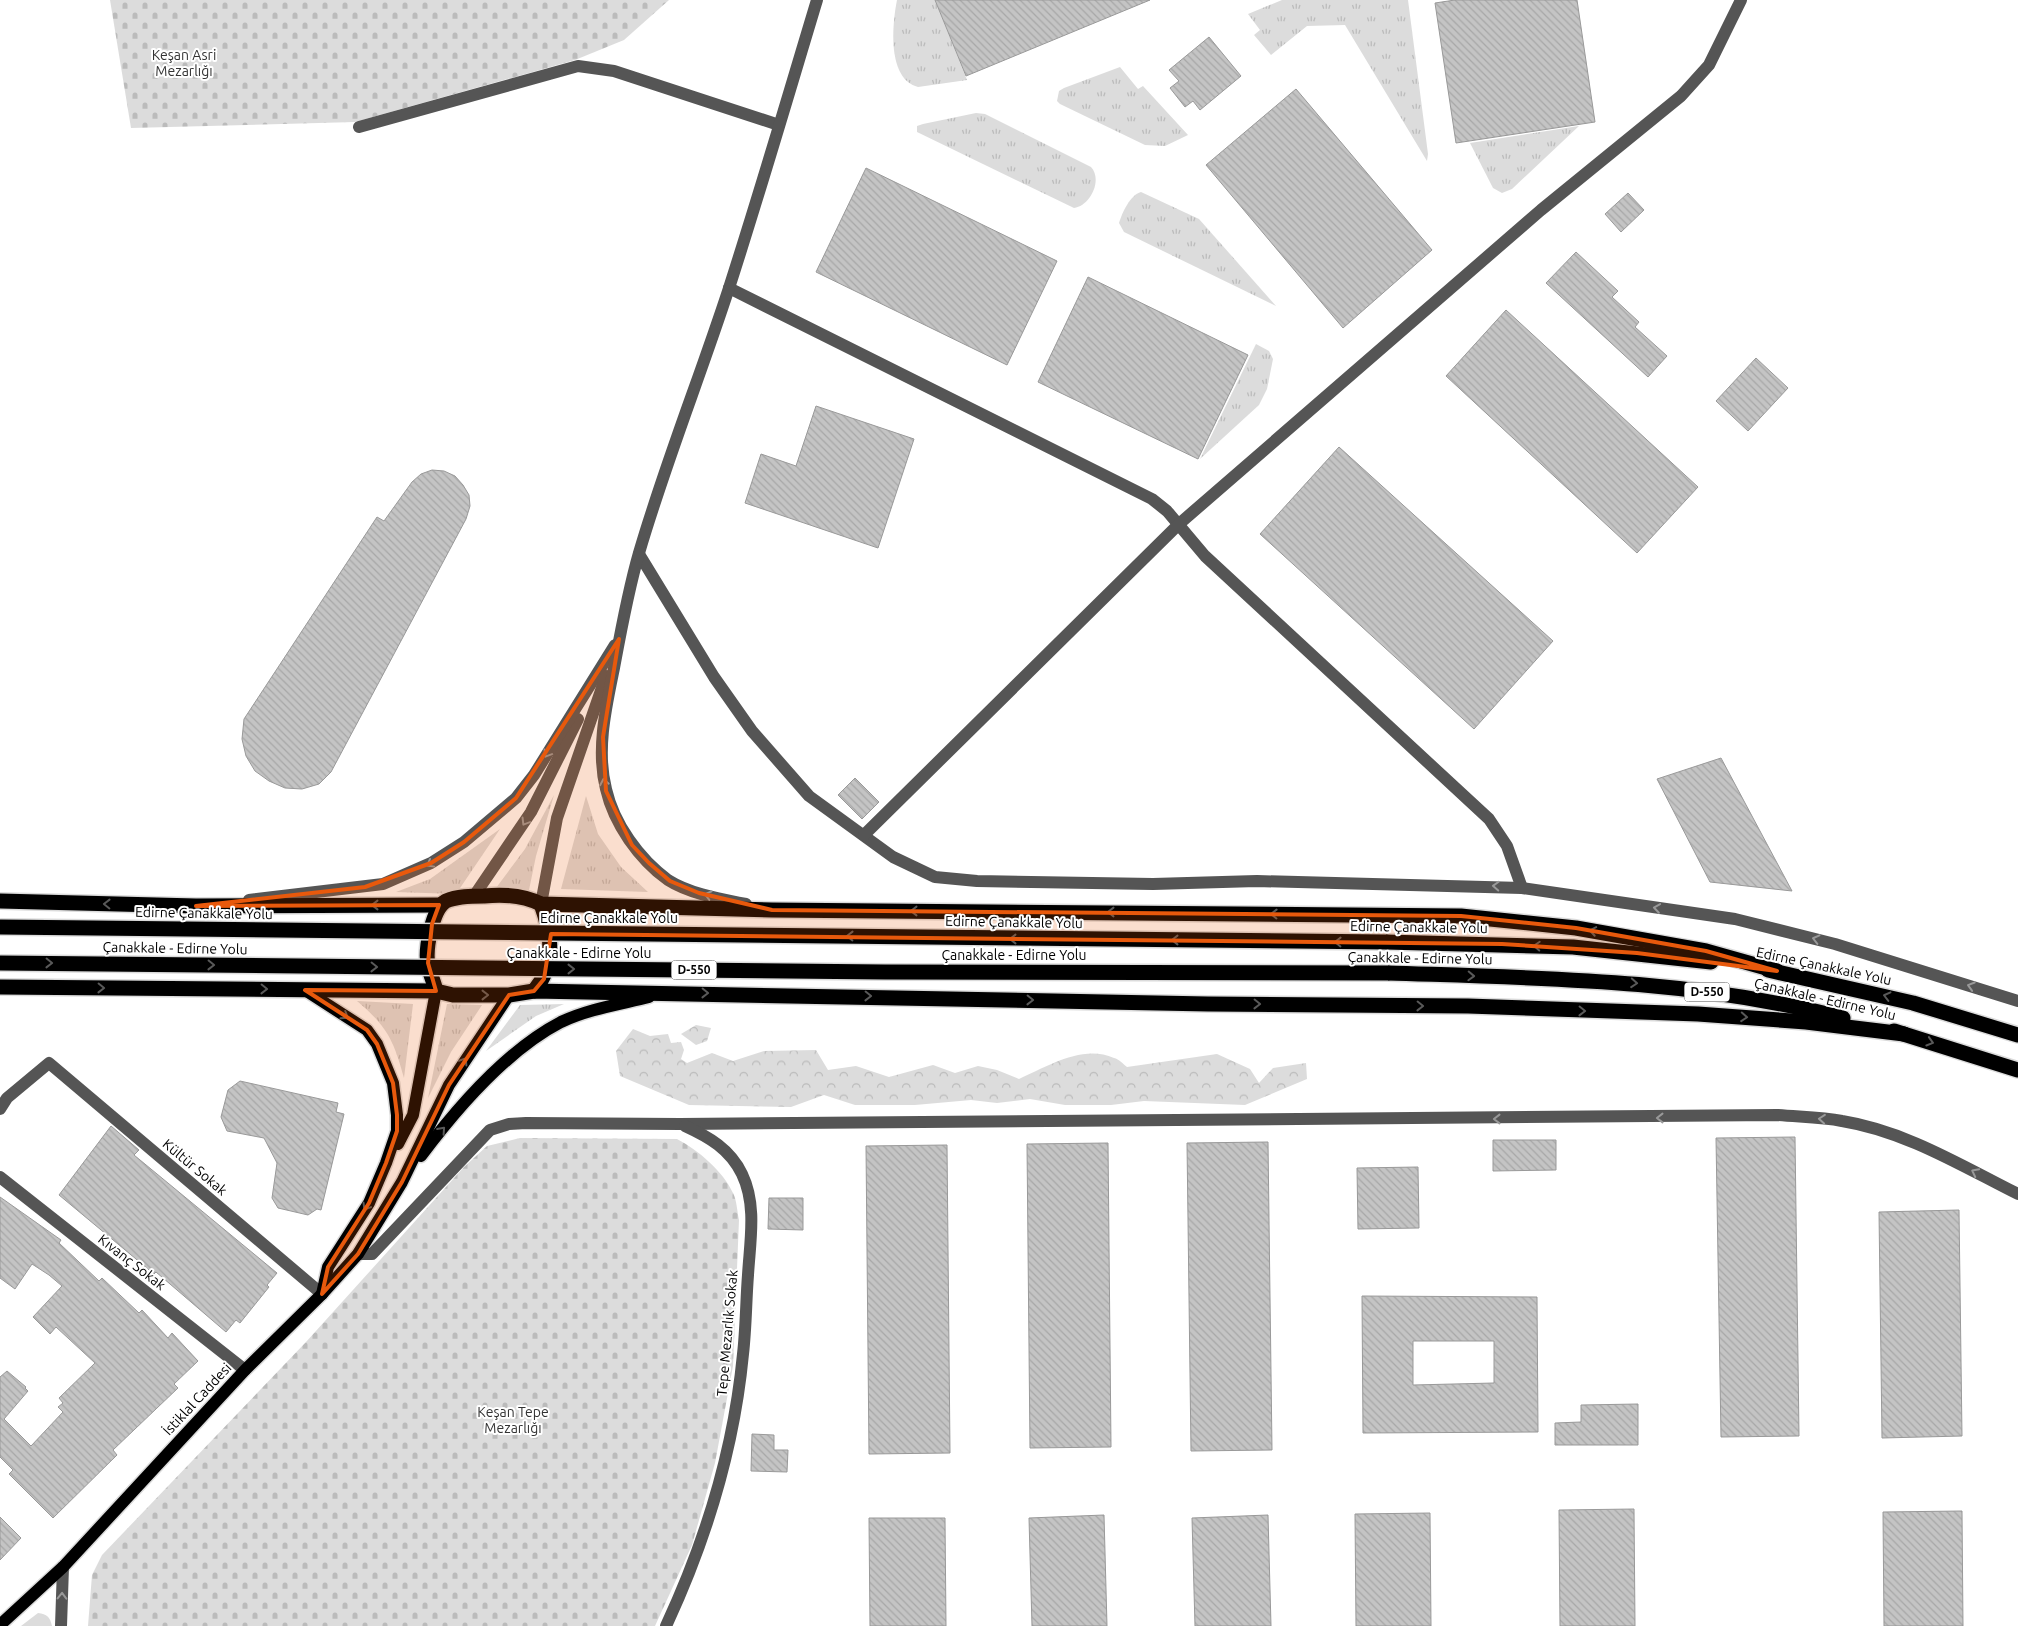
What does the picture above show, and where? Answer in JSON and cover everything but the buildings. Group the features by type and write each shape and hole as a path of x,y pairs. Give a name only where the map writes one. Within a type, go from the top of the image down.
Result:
{"highway":[{"path":"436,991 428,963 432,924 441,905 448,900 474,896 506,895 529,898 540,904 772,910 1461,916 1576,928 1706,951 1777,971"},
{"path":"0,901 196,906 441,905"},
{"path":"534,990 544,978 550,940 549,927 540,904"},
{"name":"Edirne Çanakkale Yolu","path":"0,927 1386,942 1574,947 1646,954 1777,971 1913,1002 2018,1035"},
{"name":"Çanakkale - Edirne Yolu","path":"0,963 876,972 1388,973 1568,979 1646,984 1766,1002 1828,1014 1904,1034 2018,1070"},
{"path":"0,987 436,991 453,995 509,995 534,990 1198,1004 1468,1006 1698,1014 1806,1022 1904,1034"}],"main road":[{"path":"304,990 367,1030 383,1054 393,1083 396,1115 397,1132 386,1163 369,1203 328,1267 322,1294"},
{"path":"386,1163 413,1115 436,991"},
{"path":"402,1182 433,1141 507,1058 561,1022 607,1007 670,992"},
{"path":"402,1182 449,1086 509,995"},
{"name":"İstiklal Caddesi","path":"0,1625 63,1567 245,1370 322,1294 358,1254 402,1182"}],"street":[{"path":"772,910 699,893 670,881 632,845 618,822 606,792 602,766 607,702 619,639 639,554 729,288 817,0"},
{"path":"864,835 1179,524 1548,204 1681,96 1709,65 1741,0"},
{"path":"359,127 578,66 614,71 779,125"},
{"path":"729,288 1152,499 1179,524 1206,556 1489,819 1507,846 1522,888"},
{"path":"639,554 714,677 752,731 809,796 893,857 935,877 977,881 1153,884 1257,881 1522,888 1735,919 1835,944 2018,1001"},
{"path":"474,896 511,844 536,803 619,639"},
{"path":"540,904 557,818 619,639"},
{"path":"196,906 366,887 403,877 431,863 472,836 516,798 534,775 619,639"},
{"name":"Kültür Sokak","path":"2,1102 49,1063 322,1294"},
{"path":"358,1254 372,1254 490,1130 509,1124 526,1123 680,1124 1778,1116 1842,1121 1884,1132 1961,1165 2018,1194"},
{"name":"Tepe Mezarlık Sokak","path":"666,1626 708,1527 730,1436 743,1354 751,1217 747,1187 742,1174 727,1152 703,1134 680,1124"},
{"name":"Kıvanç Sokak","path":"0,1177 245,1370"},
{"path":"62,1626 63,1567"}],"highlighted area":[{"path":"619,639 603,737 606,791 632,845 670,881 699,893 772,910 1461,916 1576,928 1706,951 1777,971 1637,953 1502,944 551,934 544,979 534,991 509,995 449,1085 402,1182 358,1254 322,1294 328,1267 369,1203 386,1163 397,1131 397,1115 393,1083 377,1044 367,1030 305,990 436,991 428,963 432,924 439,905 196,906 365,887 431,863 464,842 516,798"}],"green space":[{"name":"Keşan Asri Mezarlığı","path":"110,0 669,0 624,40 575,60 355,122 131,128"},
{"path":"897,0 935,0 967,80 918,87 908,82 901,74 896,63 893,36"},
{"path":"1282,0 1408,0 1428,154 1427,161 1345,25 1307,26 1271,55 1254,35 1260,30 1248,14"},
{"path":"1120,67 1138,89 1143,86 1188,135 1165,146 1145,145 1057,101 1059,91 1064,88"},
{"path":"976,113 985,114 1091,167 1096,179 1090,198 1085,203 1074,208 917,132 917,126 923,124"},
{"path":"1579,126 1512,189 1502,193 1493,188 1470,143"},
{"path":"1141,192 1199,219 1276,306 1124,232 1119,223 1122,214 1130,200"},
{"path":"1256,344 1269,351 1273,359 1267,389 1259,405 1200,459"},
{"path":"554,795 536,856 529,890 496,888 525,849"},
{"path":"586,796 598,834 621,867 648,892 561,889"},
{"path":"500,829 456,894 396,892 430,879"},
{"path":"357,1001 413,1004 404,1078 397,1054 388,1035 376,1018"},
{"path":"447,1004 482,1005 451,1052 428,1098"},
{"path":"564,1004 536,1016 486,1051 520,1005"},
{"path":"696,1025 711,1028 707,1041 696,1045 681,1034"},
{"path":"633,1029 650,1036 668,1034 671,1043 681,1042 684,1050 681,1059 687,1063 712,1053 733,1061 764,1051 816,1050 828,1070 856,1066 889,1077 933,1065 955,1073 978,1066 997,1070 1019,1079 1053,1063 1077,1055 1102,1054 1119,1060 1127,1067 1217,1054 1250,1069 1259,1083 1273,1068 1306,1063 1307,1079 1245,1105 1144,1101 1111,1105 1065,1105 1030,1099 997,1103 971,1100 915,1105 855,1105 824,1095 791,1107 689,1105 620,1076 616,1051"},
{"name":"Keşan Tepe Mezarlığı","path":"520,1138 677,1139 701,1155 716,1169 729,1185 735,1199 739,1220 733,1366 715,1463 692,1545 655,1626 88,1626 92,1575 102,1555 306,1342 464,1167 487,1146"},
{"path":"38,1613 48,1616 52,1626 21,1626"}]}
